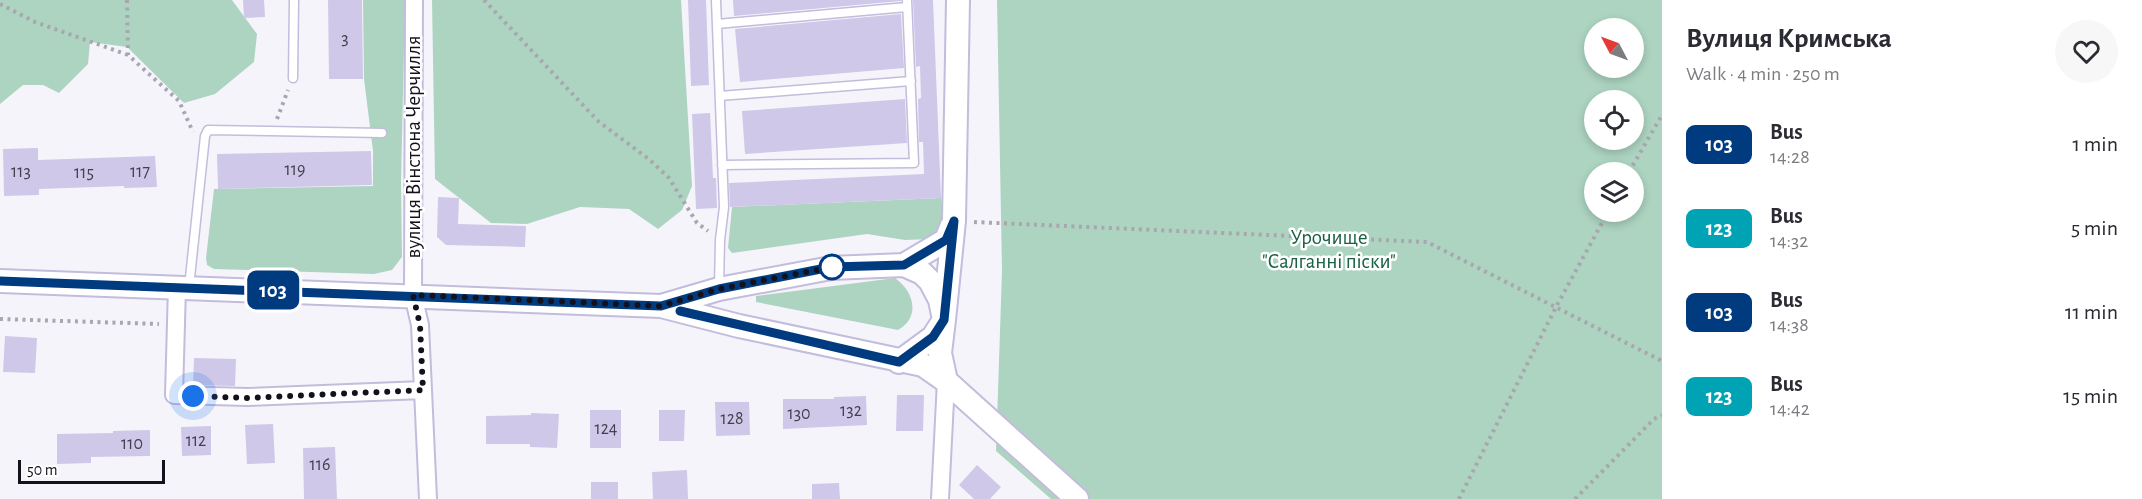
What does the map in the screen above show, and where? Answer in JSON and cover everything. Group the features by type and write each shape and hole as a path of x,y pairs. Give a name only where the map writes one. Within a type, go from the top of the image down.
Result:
{"street":[{"name":"вулиця Вінстона Черчилля","path":"414,0 413,295 420,325 428,499"},
{"path":"940,499 946,381 940,353 954,221 958,0"},
{"path":"904,265 946,240 954,221"},
{"path":"661,306 719,289 831,267 904,265 922,273 930,281 940,300 944,320 933,337 899,362"},
{"path":"0,281 661,306 739,326 899,362 923,365 946,381 1077,499"},
{"path":"183,287 174,395 248,398 423,390"},
{"path":"719,289 718,305 721,312 739,326"}],"lane":[{"path":"293,78 294,0"},
{"path":"717,0 724,207 720,240 719,289"},
{"path":"717,24 907,4 914,163 722,165"},
{"path":"720,96 911,81"},
{"path":"183,287 205,136 208,130 382,133"}],"path":[{"path":"127,0 128,55"},
{"path":"484,0 598,121 650,160 669,178 697,223 720,240"},
{"path":"0,4 34,22 128,55 179,101 194,134 205,148"},
{"path":"273,130 293,78"},
{"path":"1635,162 1662,115"},
{"path":"954,221 1427,242 1662,361"},
{"path":"1459,499 1556,307 1603,222"},
{"path":"0,319 159,324 160,315"},
{"path":"1575,499 1654,419 1662,415"}],"green space":[{"path":"0,0 232,0 257,34 254,62 215,94 184,103 127,47 90,42 88,64 59,93 43,85 23,85 0,104"},
{"path":"363,0 405,0 401,183 402,257 392,270 374,274 214,269 207,265 206,258 214,189 373,186 373,151 364,79"},
{"path":"432,0 681,0 692,186 682,210 658,229 629,209 580,207 527,224 491,223 435,179"},
{"name":"Урочище \"Салганні піски\"","path":"997,0 1662,0 1662,499 1051,499 996,451 1002,271"},
{"path":"941,198 942,220 931,239 905,240 867,234 732,253 728,248 732,207"},
{"path":"895,278 907,290 912,304 910,318 898,330 756,302 756,296"}],"building":[{"path":"243,0 264,0 265,17 244,18"},
{"path":"328,0 362,0 363,79 329,79"},
{"path":"688,0 706,0 709,85 691,86"},
{"path":"733,0 901,0 901,1 734,16"},
{"path":"913,0 933,0 941,198 730,207 729,183 924,174 923,142 919,142 920,66 916,67"},
{"path":"901,14 904,68 740,82 735,29"},
{"path":"905,99 907,143 745,154 742,111"},
{"path":"710,113 717,208 696,209 692,114"},
{"path":"38,148 38,160 155,156 157,187 39,189 39,195 4,196 3,149"},
{"path":"371,151 372,185 218,189 217,154"},
{"path":"438,197 459,198 458,224 526,226 525,247 446,245 437,237"},
{"path":"5,336 37,338 35,373 3,372"},
{"path":"194,358 236,359 235,386 193,385"},
{"path":"897,395 924,395 923,431 896,431"},
{"path":"866,396 867,425 783,429 783,399 834,399 834,397"},
{"path":"715,402 749,402 750,435 716,436"},
{"path":"590,410 621,410 621,448 590,448"},
{"path":"659,410 685,410 684,441 659,441"},
{"path":"531,413 559,414 557,448 530,447 530,444 486,444 486,416 531,415"},
{"path":"273,424 275,463 247,464 245,425"},
{"path":"211,426 211,455 182,456 181,427"},
{"path":"150,430 150,456 91,457 91,463 57,464 57,434"},
{"path":"335,447 337,499 304,499 303,448"},
{"path":"977,465 1001,487 990,499 974,499 959,485"},
{"path":"687,470 688,499 653,499 652,472"},
{"path":"591,482 618,482 618,499 591,499"},
{"path":"839,483 840,499 812,499 812,484"}],"bus line":[{"name":"103","path":"0,281 661,306 719,289 831,267 904,265 946,240 954,221 944,320 933,337 899,362 680,311"}],"route":[{"path":"193,396 248,398 423,390 420,325 413,295 661,306 719,289 832,267"}]}
